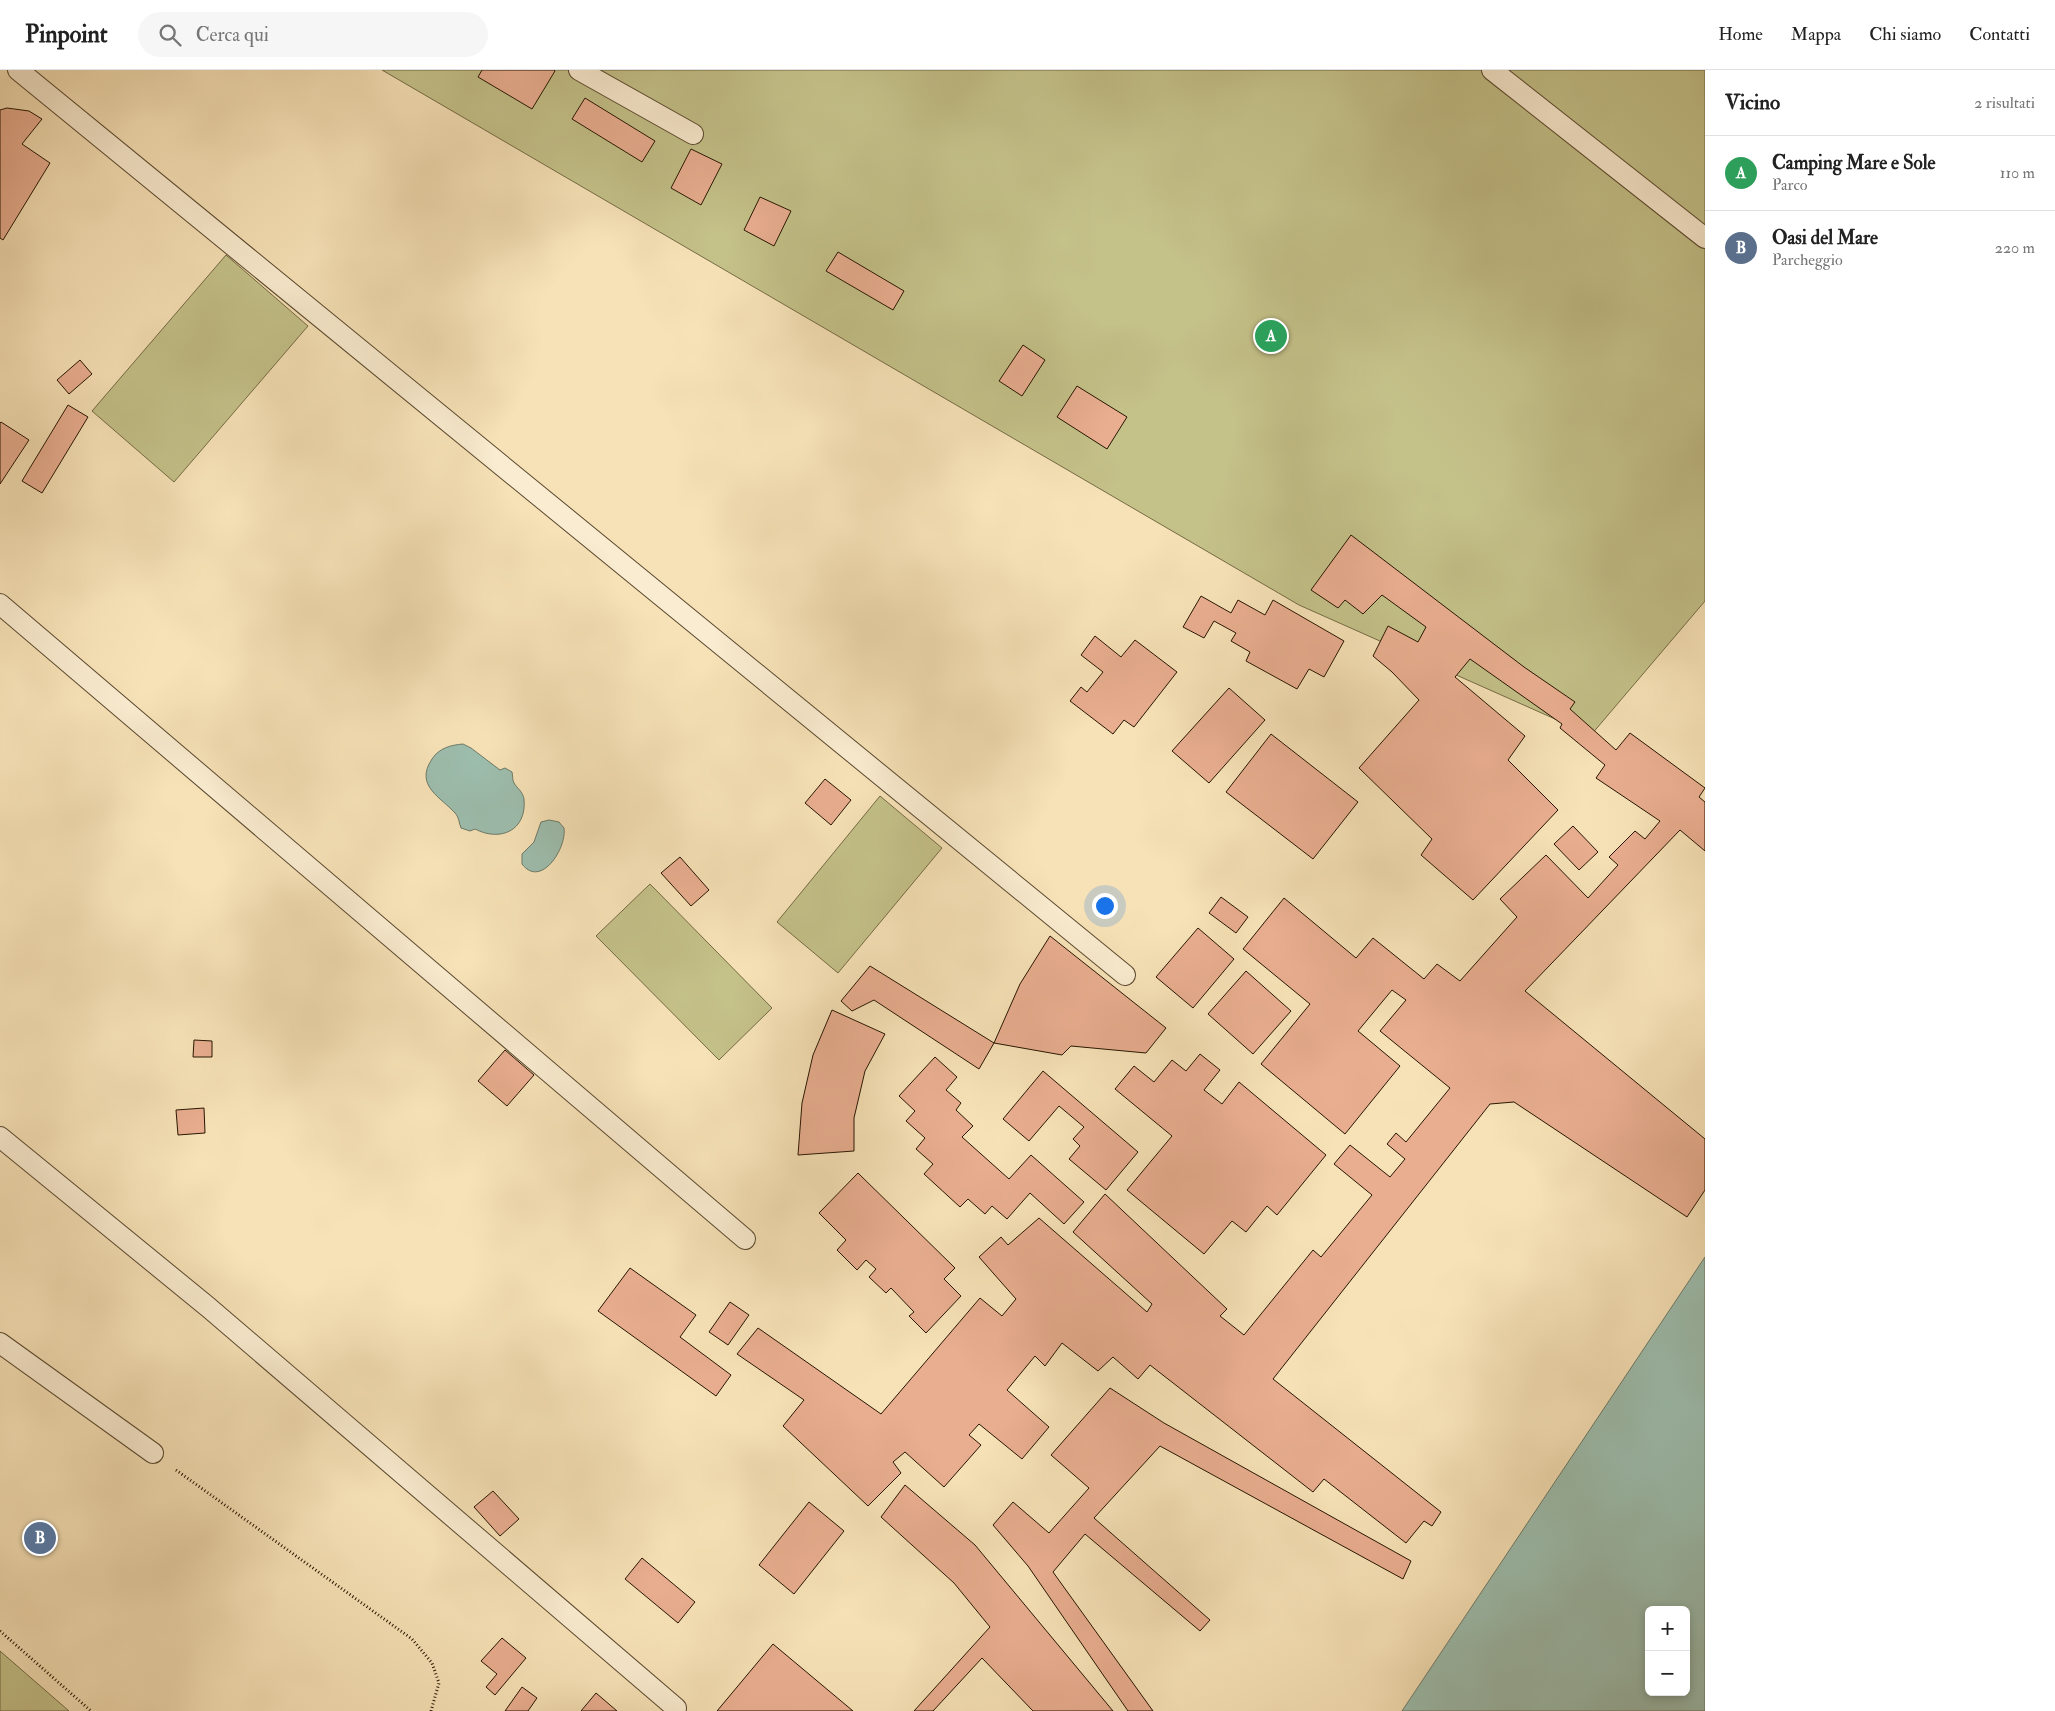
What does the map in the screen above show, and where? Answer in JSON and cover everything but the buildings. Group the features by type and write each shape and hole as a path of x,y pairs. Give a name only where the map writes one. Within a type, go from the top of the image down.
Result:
{"lane":[{"path":"18,70 1125,975"},
{"path":"579,70 693,134"},
{"path":"1492,70 1705,238"},
{"path":"0,604 745,1238"},
{"path":"0,1137 208,1307 676,1708"},
{"path":"0,1343 154,1453"}],"path":[{"path":"154,1453 412,1639 432,1662 439,1683 431,1711"},
{"path":"0,1631 91,1711"}],"shaded area":[{"path":"382,70 1705,70 1705,601 1591,735 1299,605"},
{"path":"226,255 308,326 174,482 92,411"},
{"path":"463,744 500,770 505,768 512,772 514,783 524,799 524,810 521,819 510,831 494,834 484,833 475,829 470,831 461,828 456,814 437,796 428,784 426,777 427,768 435,755 446,748"},
{"path":"880,796 942,848 838,973 777,922"},
{"path":"549,820 559,822 564,828 561,846 557,855 544,869 537,872 529,870 522,864 522,854 534,842 541,822"},
{"path":"650,884 772,1008 719,1060 596,936"},
{"path":"1705,1257 1705,1711 1402,1711"},
{"path":"0,1651 69,1711 0,1711"}],"place":[{"name":"Camping Mare e Sole","path":"1271,336"},
{"name":"Oasi del Mare","path":"40,1538"}]}
